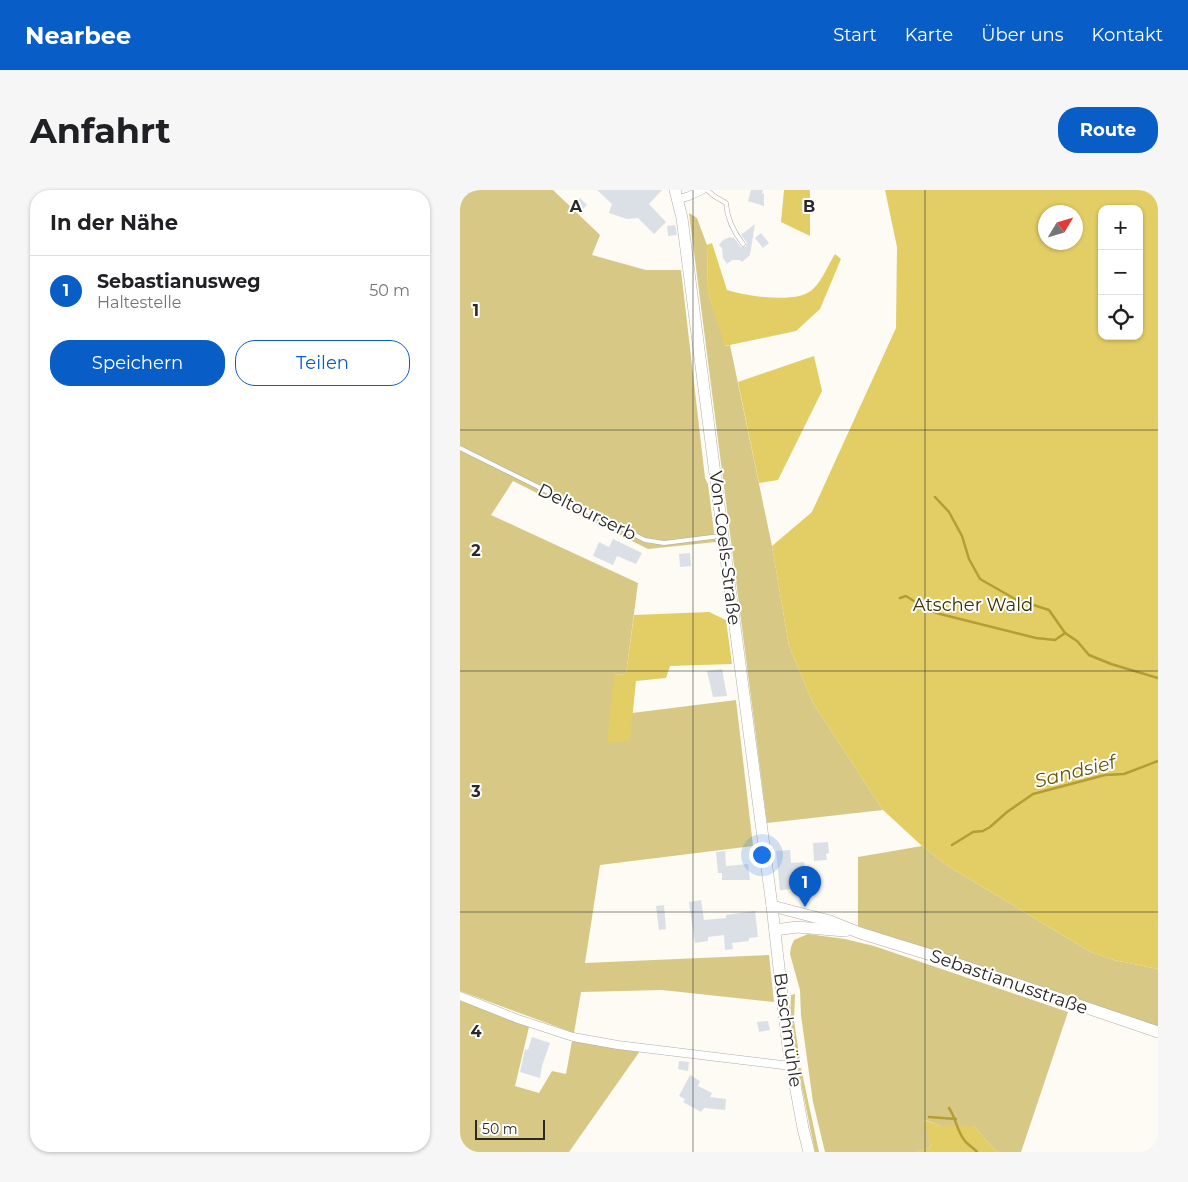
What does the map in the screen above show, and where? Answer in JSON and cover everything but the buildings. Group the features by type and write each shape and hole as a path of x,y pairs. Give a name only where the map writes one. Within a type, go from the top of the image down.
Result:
{"main road":[{"name":"Von-Coels-Straße","path":"677,194 682,218 772,906"},
{"name":"Buschmühle","path":"772,906 780,985 792,1066 809,1152"},
{"name":"Sebastianusstraße","path":"772,906 830,921 860,933 934,956 1158,1032"},
{"name":"Sebastianusstraße","path":"775,930 797,927 860,933"}],"street":[{"path":"677,194 689,196 702,190"},
{"path":"460,996 518,1020 573,1036 618,1045 792,1066"}],"lane":[{"path":"707,190 726,203 727,216 742,244"},
{"name":"Deltourserb","path":"460,448 645,540 664,543 723,536"}],"shaded area":[{"path":"460,190 553,190 600,235 592,255 646,270 681,270 705,478 708,484 716,542 648,549 513,481 491,515 638,583 626,674 614,675 629,740 632,713 736,700 753,846 600,865 585,963 769,955 774,1002 662,990 581,992 574,1033 460,991"},
{"path":"689,213 697,218 707,245 708,293 726,346 730,345 772,546 789,646 813,703 883,810 767,823"},
{"path":"922,846 948,866 1091,952 1114,960 1158,969 1158,1027 858,926 858,857"},
{"path":"808,934 845,939 874,946 1068,1012 1021,1152 999,1152 992,1147 974,1126 941,1126 925,1120 931,1147 916,1152 825,1152 813,1102 801,1015 800,990 790,954 794,940"},
{"path":"795,994 794,1021 800,1060 797,1061 790,1020 791,995"},
{"path":"460,1000 529,1027 515,1086 539,1093 552,1071 566,1074 572,1041 640,1051 569,1152 460,1152"},
{"path":"798,1068 801,1068 819,1152 815,1152"}],"green space":[{"path":"784,190 810,190 810,236 781,222"},
{"name":"Atscher Wald","path":"885,190 1158,190 1158,969 1114,960 1091,952 948,866 922,846 883,810 813,703 789,646 772,546 812,512 896,328 897,247"},
{"path":"712,243 727,290 747,295 785,298 807,293 820,280 835,254 841,259 820,309 796,331 725,346 708,293 707,245"},
{"path":"814,356 822,391 778,480 759,483 738,382"},
{"path":"709,612 726,620 732,664 670,666 666,678 636,681 630,740 607,743 614,675 626,674 634,615"},
{"path":"924,1120 941,1126 974,1126 992,1147 999,1152 915,1152 931,1147"}],"waterway":[{"name":"Sandsief","path":"935,497 949,512 962,536 969,559 980,579 1015,599 1049,610 1065,633 1077,641 1089,655 1111,664 1158,678"},
{"path":"900,598 906,596 928,610 940,614 1036,638 1055,640 1065,633"},
{"name":"Sandsief","path":"952,845 973,832 983,831 990,827 1007,812 1033,794 1105,775 1124,774 1158,761"},
{"path":"949,1108 962,1137 977,1152"},
{"path":"929,1117 956,1119"}],"place":[{"name":"Sebastianusweg","path":"805,907"}]}
